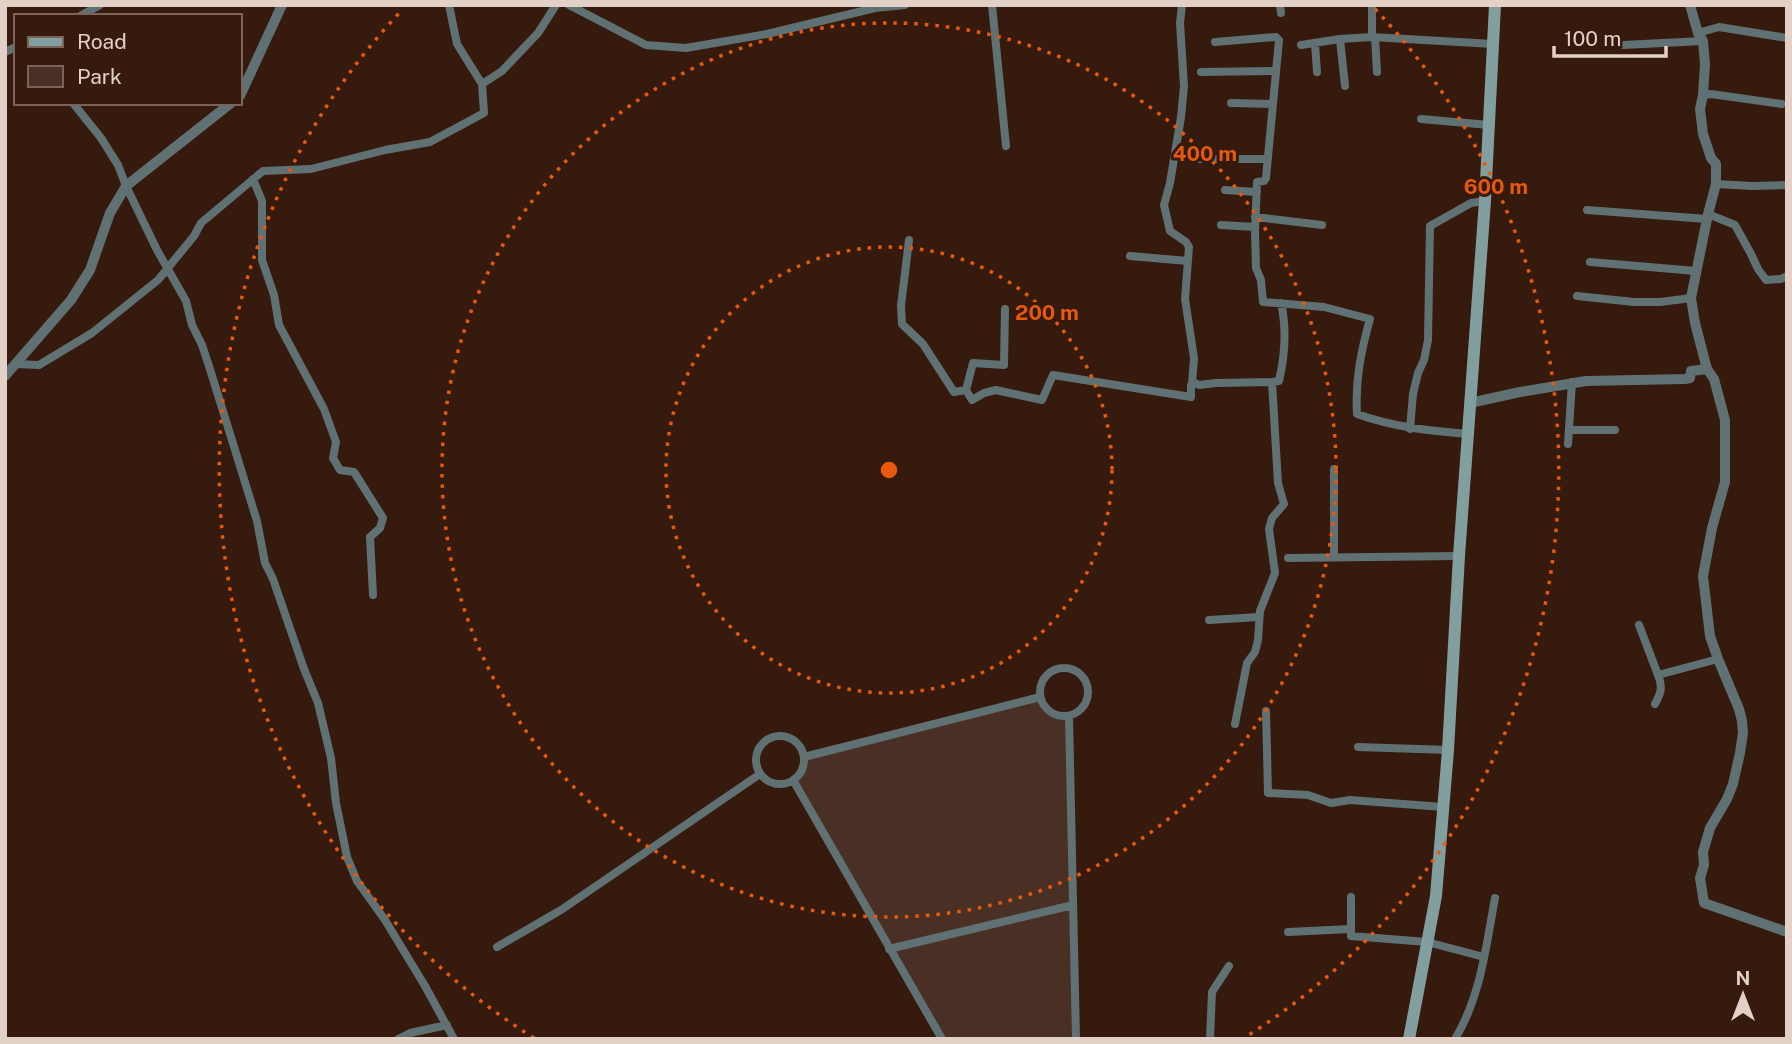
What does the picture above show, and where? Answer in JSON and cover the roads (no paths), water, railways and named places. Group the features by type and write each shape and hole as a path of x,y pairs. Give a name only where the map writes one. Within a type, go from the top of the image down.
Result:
{"main road":[{"path":"1409,1039 1436,896 1485,201 1483,179 1489,125 1495,5"}],"street":[{"path":"84,14 100,5"},
{"path":"242,92 282,5"},
{"path":"15,364 39,365 92,334 158,280 194,236 201,223 262,171 312,169 385,150 430,142 484,113 482,84 457,44 449,5"},
{"path":"482,84 502,71 538,33 556,5"},
{"path":"569,5 646,45 686,48 767,34 875,8 905,5"},
{"path":"992,5 1006,146"},
{"path":"1005,309 1004,365 973,363 966,390 972,400 996,390 1042,400 1053,375 1191,397 1194,358 1185,299 1189,247 1170,231 1164,205 1170,183 1184,86 1180,23 1182,5"},
{"path":"1372,5 1377,72"},
{"path":"1690,5 1700,37 1704,64 1700,109 1703,134 1711,158 1716,164 1716,184 1691,298 1707,369 1714,379 1725,420 1725,482 1712,528 1703,576 1710,636 1739,709 1743,733 1733,784 1710,828 1703,852 1704,866 1700,878 1709,904 1787,932"},
{"path":"1623,44 1700,37 1719,27 1787,38"},
{"path":"1301,45 1373,37 1493,44"},
{"path":"1215,42 1278,38 1279,43 1266,180 1257,182 1256,268 1261,280 1263,302 1324,307 1370,319 1361,351 1357,414 1410,429 1468,434"},
{"path":"1340,39 1345,86"},
{"path":"1315,44 1317,72"},
{"path":"1201,72 1276,71"},
{"path":"1703,94 1782,104"},
{"path":"1231,103 1273,104"},
{"path":"74,105 101,138 118,165 157,250 186,301 192,325 202,345 257,522 265,563 318,703 331,758 337,812 347,857 357,881 392,932 454,1039"},
{"path":"5,376 71,300 90,270 110,213 126,186 228,105"},
{"path":"1421,119 1489,125"},
{"path":"1198,159 1268,159"},
{"path":"253,179 262,201 262,260 274,295 279,325 324,409 336,442 333,458 340,470 354,472 383,518 380,528 370,537 373,595"},
{"path":"1716,184 1787,185"},
{"path":"1225,190 1257,192"},
{"path":"1410,429 1413,394 1428,340 1430,226 1471,203 1485,201"},
{"path":"1587,210 1707,216 1735,225 1766,280 1787,276"},
{"path":"1221,225 1255,222 1322,225"},
{"path":"909,240 901,306 902,324 923,344 954,392 966,390"},
{"path":"1130,256 1188,261"},
{"path":"1590,262 1696,271"},
{"path":"1577,296 1634,302 1691,298"},
{"path":"1192,383 1199,385 1279,381 1284,360 1285,320 1281,303"},
{"path":"1470,403 1572,382 1685,379 1690,378 1690,371 1707,369"},
{"path":"1235,724 1247,663 1255,652 1263,599 1275,573 1269,529 1272,518 1284,504 1278,483 1272,382"},
{"path":"1568,444 1572,382"},
{"path":"1569,430 1615,430"},
{"path":"1334,469 1334,557"},
{"path":"1288,558 1459,556"},
{"path":"1209,620 1259,617"},
{"path":"1639,625 1662,685 1655,704"},
{"path":"1658,675 1718,659"},
{"path":"1059,668 1077,671 1088,687 1084,705 1069,716 1059,716 1051,712 1040,697 1044,678 1059,668"},
{"path":"804,757 1040,697"},
{"path":"1266,711 1268,793 1308,795 1331,803 1350,800 1443,807"},
{"path":"1069,716 1076,1039"},
{"path":"776,736 786,736 794,740 804,757 800,774 785,783 767,780 756,765 760,746 766,739 776,736"},
{"path":"1358,747 1448,750"},
{"path":"497,947 561,910 760,774"},
{"path":"793,780 942,1039"},
{"path":"1351,897 1350,929 1354,938 1427,942 1484,957"},
{"path":"1455,1039 1476,992 1494,898"},
{"path":"889,949 1073,905"},
{"path":"1287,932 1350,929"},
{"path":"1210,1039 1212,992 1229,966"},
{"path":"398,1039 410,1033 447,1025"}]}
